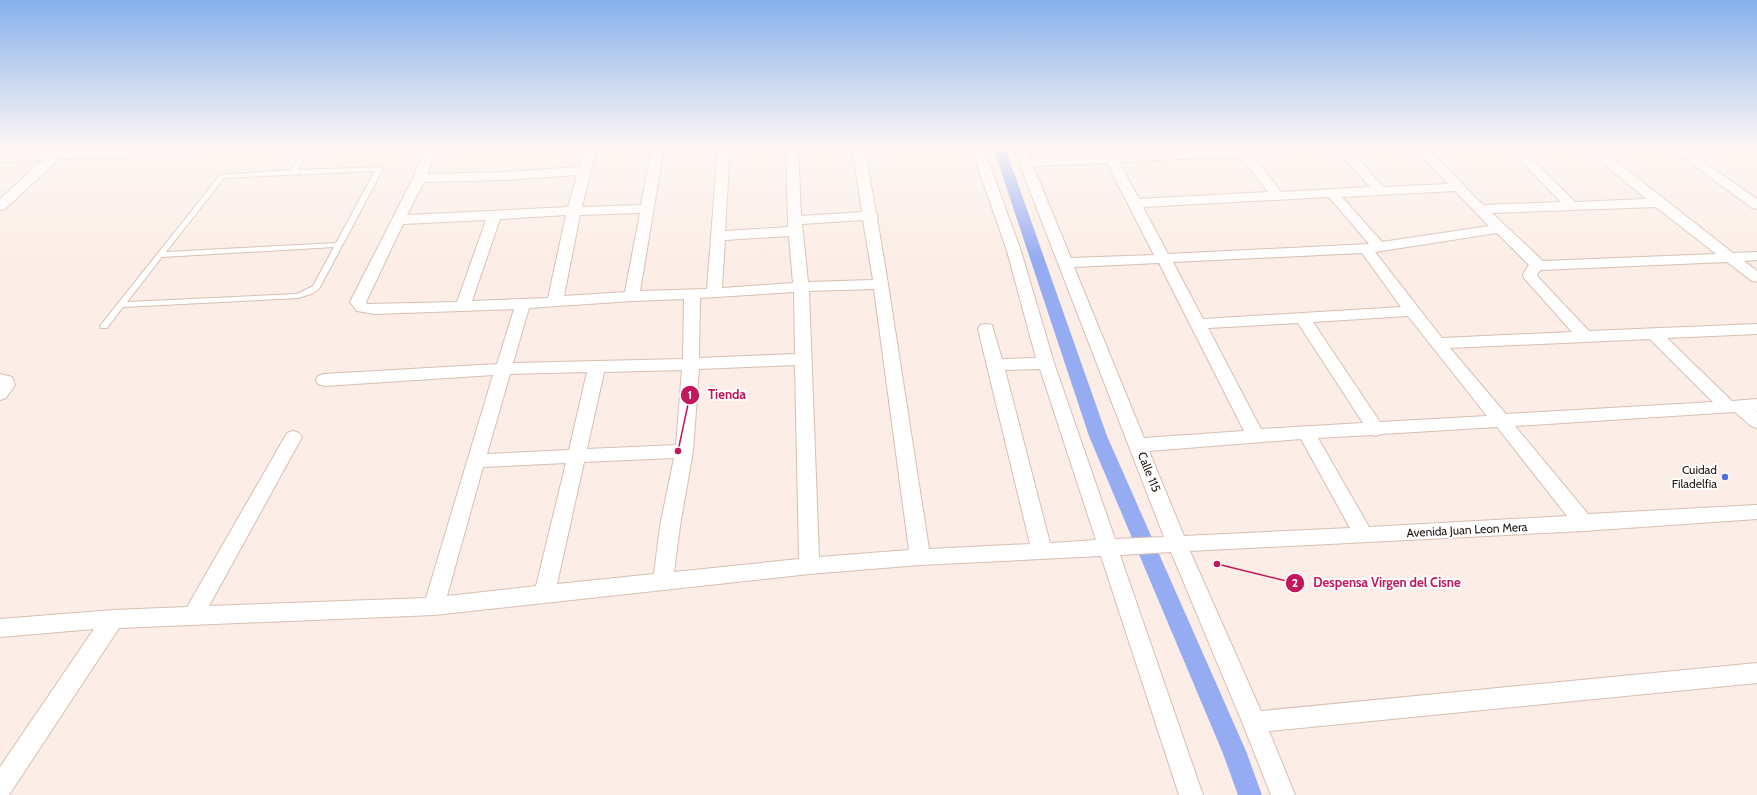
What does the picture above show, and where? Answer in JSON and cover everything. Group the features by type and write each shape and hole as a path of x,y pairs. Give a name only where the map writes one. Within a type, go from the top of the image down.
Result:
{"street":[{"path":"2,202 23,184"},
{"path":"416,184 358,302 362,308 375,309 523,304 632,296 881,284"},
{"path":"555,301 581,184"},
{"path":"632,296 652,184"},
{"path":"714,292 722,184"},
{"path":"793,184 795,225 801,287 809,566"},
{"path":"865,184 871,216 920,557"},
{"path":"990,184 1014,251 1046,362 1113,547 1191,795"},
{"name":"Calle 115","path":"1034,184 1138,445 1168,544 1254,722 1283,795"},
{"path":"1124,184 1256,436"},
{"path":"1268,184 1277,196"},
{"path":"1374,184 1379,190"},
{"path":"1455,184 1539,266"},
{"path":"1550,184 1572,206"},
{"path":"1636,184 1757,278"},
{"path":"1727,184 1757,205"},
{"path":"1134,204 1458,187"},
{"path":"1332,193 1372,248 1412,311 1584,523"},
{"path":"1480,209 1659,203"},
{"path":"398,220 574,211 647,210"},
{"path":"463,306 494,216"},
{"path":"719,236 871,216"},
{"path":"1066,263 1372,248 1500,228"},
{"path":"1585,337 1531,278 1531,271 1539,266 1730,256 1757,256"},
{"path":"663,582 670,526 684,451 691,364 692,294"},
{"path":"434,606 523,304"},
{"path":"1197,324 1412,311"},
{"path":"1303,318 1376,430"},
{"path":"986,329 1042,552"},
{"path":"1438,342 1757,329"},
{"path":"1654,334 1742,406 1757,422"},
{"path":"324,380 504,369 691,364 802,359"},
{"path":"996,365 1046,362"},
{"path":"545,594 597,366"},
{"path":"0,380 6,381 7,385 0,394"},
{"path":"1138,445 1256,436 1376,430 1742,406"},
{"path":"1307,434 1364,535"},
{"path":"192,617 293,437"},
{"path":"476,461 684,451"},
{"name":"Avenida Juan Leon Mera","path":"0,628 113,619 434,606 809,566 920,557 1042,552 1168,544 1584,523 1753,517"},
{"path":"0,788 113,619"},
{"path":"1254,722 1757,673"}],"lane":[{"path":"104,326 216,184"},
{"path":"120,305 298,296 308,292 316,287 372,184"},
{"path":"160,254 338,245"}],"waterway":[{"path":"1012,184 1098,436 1234,751 1250,795"}],"place":[{"name":"Tienda","path":"678,451"},
{"name":"Cuidad Filadelfia","path":"1725,477"},
{"name":"Despensa Virgen del Cisne","path":"1217,564"}]}
